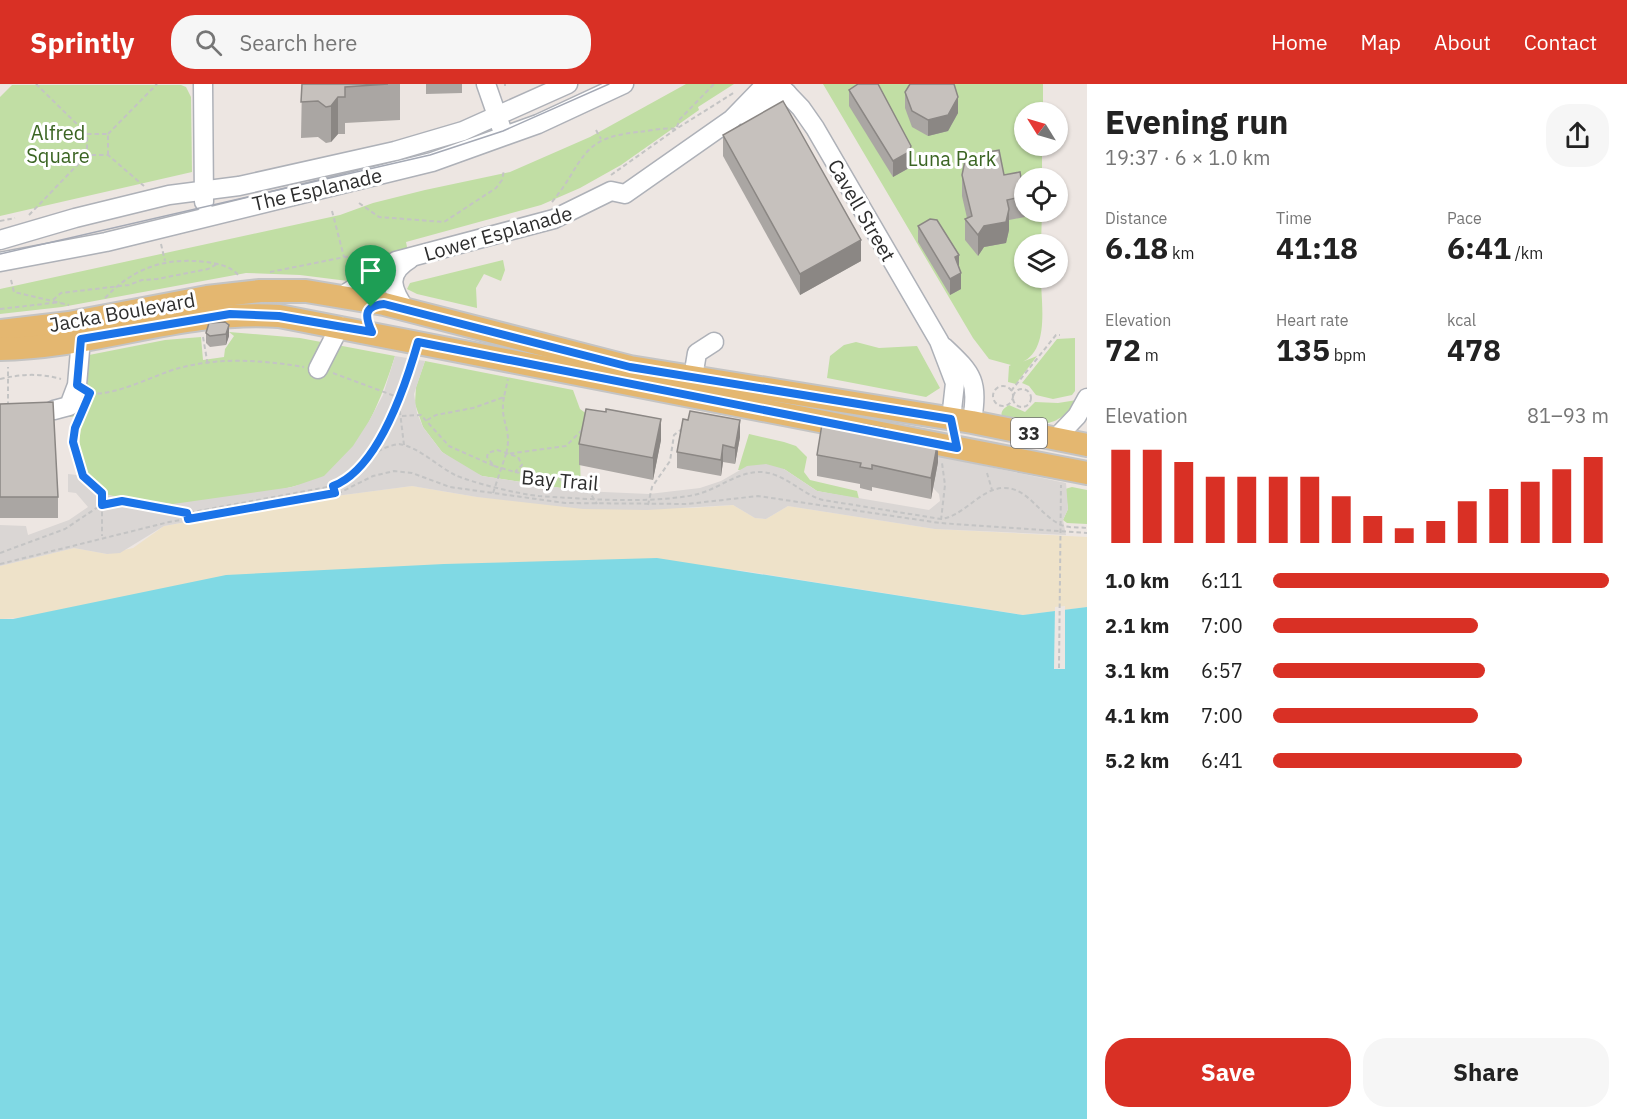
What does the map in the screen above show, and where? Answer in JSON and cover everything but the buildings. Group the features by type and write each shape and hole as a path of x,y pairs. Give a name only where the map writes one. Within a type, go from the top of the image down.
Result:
{"main road":[{"name":"Jacka Boulevard","path":"2,343 46,326 207,297 253,291 306,291 406,309 575,354 693,377 962,421"},
{"path":"342,296 343,327"},
{"path":"372,332 366,317 367,311 372,306 384,304"},
{"name":"Jacka Boulevard","path":"2,343 81,339 230,314 279,316 372,332 950,453"},
{"path":"950,453 962,421"},
{"name":"33","path":"962,421 1087,445"},
{"name":"33","path":"950,453 1087,473"}],"street":[{"path":"203,84 202,191 207,216"},
{"path":"486,84 505,138"},
{"name":"The Esplanade","path":"0,240 75,218 169,195 249,183 395,151 497,117 568,84"},
{"name":"The Esplanade","path":"0,262 106,242 432,162 505,138 574,109 624,84"},
{"name":"Lower Esplanade","path":"732,119 766,84"},
{"name":"Lower Esplanade","path":"342,296 388,265 554,219 573,212 610,192 625,194 688,147 732,119 763,107 783,88"},
{"name":"Cavell Street","path":"783,88 814,128 939,341 968,370 974,380 976,392 962,421"},
{"name":"Lower Esplanade","path":"406,309 393,291 392,279 402,264 414,257"},
{"path":"318,369 343,327"},
{"path":"54,410 69,406 84,389 81,339"},
{"path":"693,377 697,353 714,342"},
{"path":"1056,438 1077,416 1087,398"}],"path":[{"path":"36,84 87,134 108,134"},
{"path":"108,155 108,134 157,84"},
{"path":"676,129 680,119 714,84"},
{"path":"606,178 676,129 740,90"},
{"path":"557,202 549,205 578,161 601,139 620,134 676,129"},
{"path":"597,130 601,139"},
{"path":"29,215 87,155 87,134"},
{"path":"87,155 108,155 146,188"},
{"path":"359,203 379,217 444,222 496,188 502,180 504,171"},
{"path":"332,211 344,257"},
{"path":"444,222 446,228"},
{"path":"268,272 391,248"},
{"path":"100,303 118,286 156,263 187,260 216,264 230,268 240,278"},
{"path":"53,300 61,293 118,286 208,269 216,264"},
{"path":"11,280 14,292 62,301 73,309"},
{"path":"0,309 62,301"},
{"path":"206,331 203,339 207,365"},
{"path":"1011,391 1056,335 1060,335"},
{"path":"370,455 399,404 418,342"},
{"path":"2,343 9,376 8,407"},
{"path":"0,379 9,376 43,374 84,389 104,392 173,370 207,365 226,359 318,369 360,381 400,398"},
{"path":"492,493 510,440 501,416 508,385 508,373"},
{"path":"1013,397 1004,406 995,403 993,398 998,388 1007,387 1011,391 1013,397 1016,405 1021,407 1029,404 1031,399 1029,391 1023,389 1016,391 1013,397"},
{"path":"84,389 88,400"},
{"path":"427,420 436,415 473,408 504,397"},
{"path":"0,553 65,529 102,505 122,501 187,513 333,486 344,480 370,455 384,447 404,445 399,404"},
{"path":"402,416 417,413 427,420 440,439 449,446 494,466 574,482 589,491 597,504"},
{"path":"82,415 75,428 73,442 83,476 102,493 103,537"},
{"path":"506,454 566,446 583,429 585,422"},
{"path":"648,505 652,487 670,461 674,435 682,428"},
{"name":"Bay Trail","path":"404,445 453,474 536,496 649,498 707,492 735,477 759,472 779,476 813,497 941,521"},
{"path":"494,466 488,461 488,453 497,450 521,459 522,465 516,472"},
{"path":"941,521 950,453"},
{"path":"985,466 992,491"},
{"path":"1059,668 1059,524 1062,506 1060,468"},
{"path":"0,564 103,537 188,519 335,493 373,476 394,471 411,473 450,487 565,503 648,505 758,496 941,521 1087,533"},
{"path":"333,486 335,493"},
{"path":"941,521 959,513 992,491 1005,488 1017,490 1065,527 1087,528"},
{"path":"187,513 188,519"}],"green space":[{"path":"686,84 734,84 698,107 699,110 621,165 580,188 541,205 406,242 408,252 356,282 300,275 246,273 62,307 0,314 0,289 340,215 373,203 510,172 590,137"},
{"name":"Luna Park","path":"823,84 1043,84 1043,102 1014,102 1014,156 1042,156 1042,168 1014,168 1014,222 1042,222 1041,234 1014,234 1014,288 1041,288 1042,314 1040,340 1035,350 1028,359 1017,364 1037,356 1016,384 1008,382 1011,365 989,359 973,338"},
{"name":"Alfred Square","path":"12,85 181,85 186,87 191,97 192,172 0,216 0,97"},
{"path":"503,260 505,270 501,281 484,274 476,288 477,308 417,294 407,289 410,283"},
{"path":"229,332 300,338 395,356 369,422 360,438 338,466 325,476 296,486 185,504 132,500 106,494 97,488 84,472 80,457 82,416 69,417 83,395 89,355 165,340 201,337 203,360 224,357 225,349 234,336"},
{"path":"1075,338 1075,391 1072,395 1053,399 1036,395 1029,386 1022,383 1057,339"},
{"path":"856,342 879,348 917,346 940,388 926,397 827,378 830,356 844,345"},
{"path":"425,361 573,390 580,409 602,425 580,459 581,491 482,476 466,469 442,452 423,427 415,404 416,387"},
{"path":"1077,400 1061,418 1044,424 1002,418 1003,410 1009,405 1025,412 1035,402 1058,403"},
{"path":"749,434 796,446 807,457 804,472 810,480 857,491 859,499 817,491 784,469 738,470"},
{"path":"1072,487 1087,490 1087,524 1067,523 1063,520 1068,509 1065,489"}],"sand":[{"path":"412,486 477,497 692,508 733,505 755,518 766,519 788,506 935,529 1087,537 1087,607 1024,615 738,570 0,619 0,566 74,548 107,554 133,548 164,526 313,499"}],"shaded area":[{"path":"395,356 425,361 414,394 417,413 423,427 442,452 482,476 581,491 649,494 700,488 721,481 747,466 766,464 784,469 817,491 929,510 940,501 939,494 933,488 938,456 1066,483 1068,509 1063,520 1066,535 935,529 788,506 766,519 755,518 733,505 647,510 583,509 477,497 412,486 313,499 164,526 120,553 107,554 74,548 0,566 0,525 26,526 28,535 69,520 88,507 76,493 68,492 68,474 86,476 107,495 173,504 292,487 324,476 353,446 369,421 383,395"}],"water":[{"path":"657,558 1023,615 1087,607 1087,1119 0,1119 0,619 13,619 226,575 444,564"}],"pier":[{"path":"1065,606 1065,669 1054,669 1055,607"}],"tram line":[{"path":"0,254 430,155 503,131 609,84"}],"route":[{"path":"384,304 406,309 630,367 951,419 957,448 418,342 408,376 400,392 399,404 387,426 370,455 344,480 333,486 335,493 188,519 187,513 122,501 102,505 102,493 83,476 73,442 75,428 90,393 77,385 81,339 230,314 279,316 372,332 366,317 367,310 371,307 384,304"}]}
